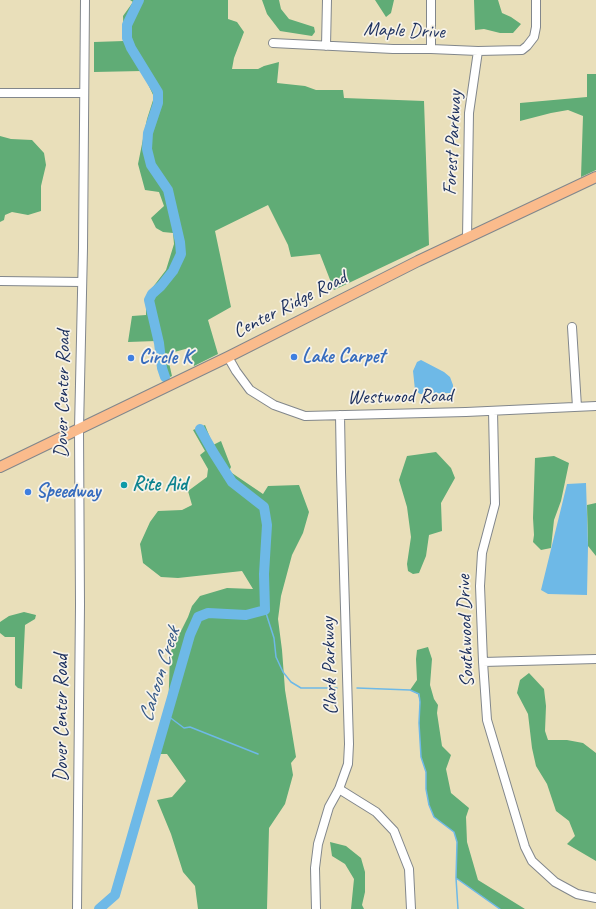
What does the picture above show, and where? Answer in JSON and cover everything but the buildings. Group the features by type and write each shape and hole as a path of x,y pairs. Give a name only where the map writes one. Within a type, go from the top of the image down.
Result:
{"main road":[{"name":"Center Ridge Road","path":"0,467 228,357 467,238 596,177"}],"street":[{"name":"Dover Center Road","path":"77,909 80,606 79,429 85,0"},
{"path":"326,46 327,0"},
{"path":"431,49 432,0"},
{"name":"Maple Drive","path":"273,43 393,49 478,51 522,50 534,37 536,27 536,0"},
{"name":"Forest Parkway","path":"467,238 469,113 478,51"},
{"path":"0,92 84,93"},
{"path":"0,281 82,282"},
{"path":"572,327 577,407"},
{"name":"Westwood Road","path":"228,357 236,372 250,390 274,405 305,416 493,411 596,406"},
{"name":"Southwood Drive","path":"493,411 495,504 482,553 480,586 487,720 525,847 532,861 555,882 577,894 596,898"},
{"name":"Clark Parkway","path":"316,909 315,868 318,844 330,806 339,789 348,764 349,744 340,415"},
{"path":"483,662 596,659"},
{"path":"339,789 376,812 394,831 409,869 411,909"}],"green space":[{"path":"130,0 228,0 228,19 237,22 244,32 234,58 232,69 258,69 279,62 277,83 305,86 316,90 343,90 344,98 424,101 429,245 334,290 320,254 291,257 288,245 268,205 215,231 231,307 208,320 218,354 194,366 189,348 167,354 172,376 164,380 156,341 128,342 132,316 146,315 146,296 166,270 174,244 173,233 163,232 156,228 151,218 164,206 159,192 145,190 138,164 147,119 154,97 142,71 94,72 94,42 124,41 123,16 133,2"},
{"path":"262,0 279,0 281,9 289,19 314,27 315,32 312,36 280,31 267,14"},
{"path":"375,0 394,0 391,13 386,17"},
{"path":"474,0 498,0 502,13 521,24 513,33 500,33 484,29 475,30"},
{"path":"587,74 596,74 596,170 581,177 583,116 568,110 520,121 520,103 587,97"},
{"path":"0,136 11,139 32,140 44,153 46,165 41,186 41,211 28,215 12,212 5,215 4,220 0,222"},
{"path":"205,425 213,445 221,441 231,467 229,471 263,494 268,486 299,485 309,512 303,533 292,555 281,596 278,619 285,690 296,757 291,763 293,775 285,804 269,828 267,909 198,909 195,886 183,872 171,834 157,800 172,797 186,781 167,754 157,754 168,716 170,653 192,606 200,596 227,588 253,589 242,571 178,578 161,577 143,563 140,544 150,522 158,511 182,510 192,505 188,491 207,477 208,469 200,455 205,451 193,430"},
{"path":"436,452 451,468 455,478 441,503 442,531 429,535 426,556 419,573 413,574 408,571 407,564 411,537 407,507 399,480 407,456"},
{"path":"554,456 569,463 561,501 554,520 551,548 541,550 533,542 535,458"},
{"path":"596,503 596,556 588,546 587,505"},
{"path":"24,612 36,615 35,619 25,625 22,689 15,685 15,637 5,637 0,633 0,622 9,616"},
{"path":"428,647 432,659 430,685 434,699 438,705 437,713 442,746 451,755 446,769 451,793 469,808 466,817 467,842 478,880 525,909 500,909 456,878 457,842 454,832 434,817 429,805 426,789 426,772 421,757 419,723 420,702 418,694 410,690 417,680 417,650"},
{"path":"529,673 544,689 546,706 545,731 548,740 567,740 583,743 596,753 596,861 567,844 575,836 569,821 556,811 547,784 536,766 532,748 528,714 517,693 520,680"},
{"path":"330,842 346,846 361,858 365,872 365,892 362,905 364,909 351,909 354,879 345,864 332,856"}],"water":[{"path":"421,360 444,372 450,377 453,385 453,390 451,393 420,394 415,390 413,371 417,362"},
{"path":"586,483 588,546 587,595 548,594 541,590 567,484"}],"waterway":[{"name":"Cahoon Creek","path":"139,0 127,25 127,38 131,48 158,92 158,103 148,133 147,149 151,165 168,190 180,242 181,254 173,271 161,286 152,294 149,300 165,377"},
{"name":"Cahoon Creek","path":"99,909 115,895 190,635 198,617 208,613 246,615 265,610 264,574 267,525 264,507 232,482 200,429"},
{"path":"265,610 274,638 276,657 283,672 291,682 301,688 337,688"},
{"path":"357,688 410,690 419,694 421,757 426,772 426,789 429,805 434,817 454,832 457,842 456,878 458,909"},
{"path":"168,716 184,728 190,727 258,754"},
{"path":"456,878 500,909"}],"place":[{"name":"Lake Carpet","path":"294,357"},
{"name":"Circle K","path":"131,358"},
{"name":"Rite Aid","path":"124,485"},
{"name":"Speedway","path":"28,492"}]}
